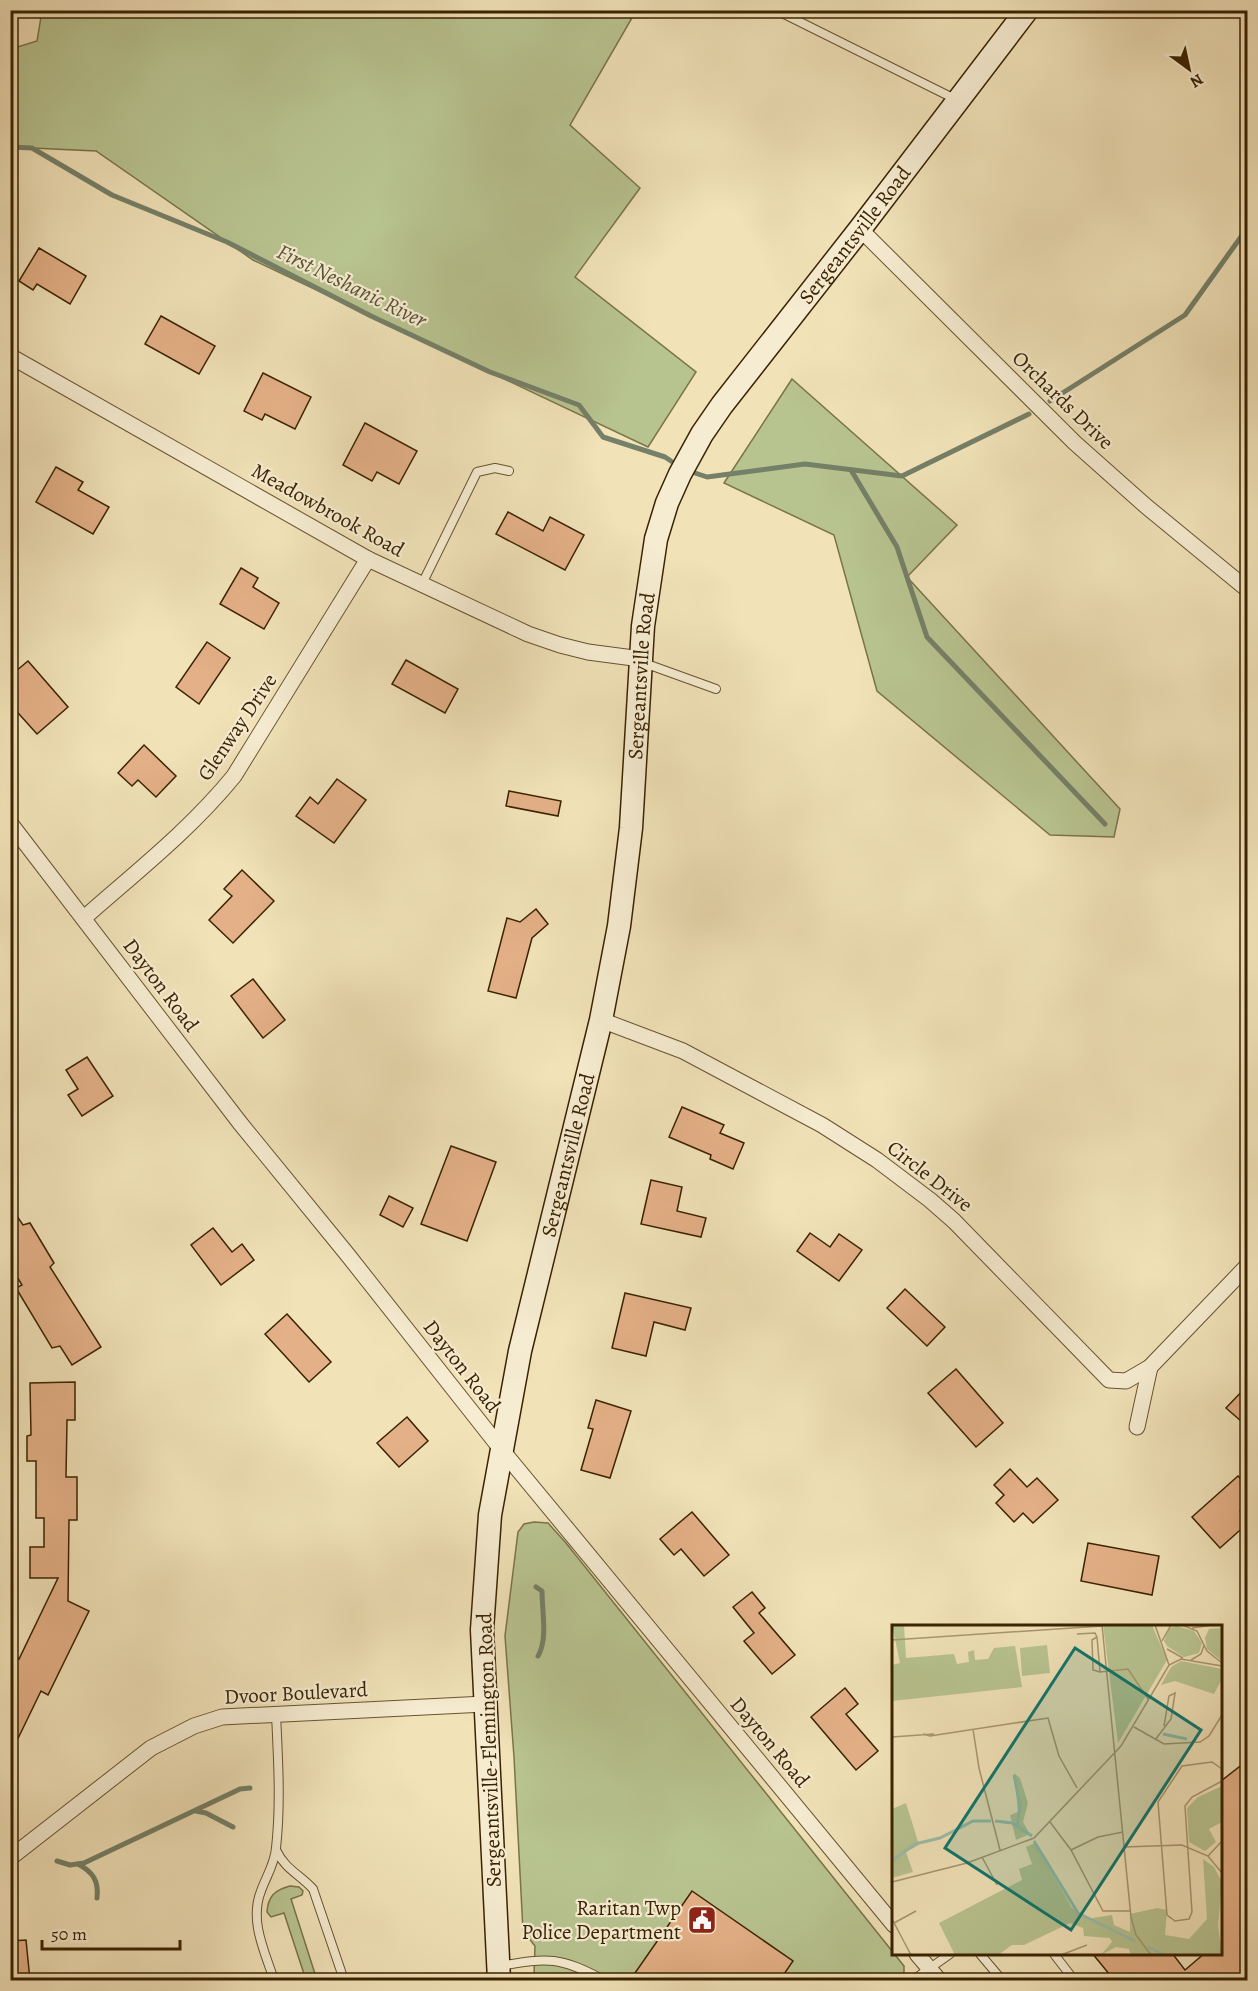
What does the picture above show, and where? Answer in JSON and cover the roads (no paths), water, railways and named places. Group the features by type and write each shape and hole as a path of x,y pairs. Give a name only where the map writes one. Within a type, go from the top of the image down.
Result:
{"main road":[{"name":"Sergeantsville Road","path":"501,1449 520,1351 601,1020 619,926 631,828 643,626 656,539 667,503 702,434 722,405 1027,10"},
{"name":"Sergeantsville-Flemington Road","path":"499,1973 482,1630 490,1515 501,1449"}],"street":[{"name":"Orchards Drive","path":"860,229 1075,443 1147,507 1248,590"},
{"name":"Meadowbrook Road","path":"10,356 368,559 528,634 588,652 641,660"},
{"name":"Glenway Drive","path":"84,918 186,829 234,776 368,559"},
{"name":"Dayton Road","path":"10,823 240,1123 501,1449 892,1923"},
{"name":"Circle Drive","path":"601,1020 665,1043 701,1060 822,1125 877,1160 954,1221 1109,1380 1126,1381 1150,1367 1248,1266"},
{"path":"1137,1427 1150,1367"},
{"name":"Dvoor Boulevard","path":"10,1858 151,1748 194,1726 222,1717 485,1704"},
{"path":"919,1955 934,1974"}],"lane":[{"path":"776,10 958,101"},
{"path":"422,584 477,472 495,468 509,471"},
{"path":"641,660 716,689"},
{"path":"274,1980 258,1929 257,1908 260,1893 270,1872 276,1850 279,1795 276,1714"},
{"path":"276,1850 281,1862 313,1889 344,1980"},
{"path":"913,1980 934,1974 948,1955"},
{"path":"982,1955 1002,1980"},
{"path":"1055,1955 1074,1980"},
{"path":"499,1973 534,1960 560,1961 604,1980"}],"waterway":[{"name":"First Neshanic River","path":"10,147 32,148 112,195 227,242 371,316 490,372 579,405 603,437 671,461"},
{"path":"1050,401 1185,315 1248,227"},
{"path":"695,473 707,477 805,464 902,476 1029,414"},
{"path":"851,470 897,547 927,637 1105,824"},
{"path":"536,1587 542,1591 544,1625 543,1642 538,1656"},
{"path":"57,1861 70,1865 84,1863 240,1789 250,1788"},
{"path":"196,1811 206,1813 233,1827"},
{"path":"78,1864 88,1870 94,1878 97,1898"}],"place":[{"name":"Raritan Twp Police Department","path":"702,1920"}]}
